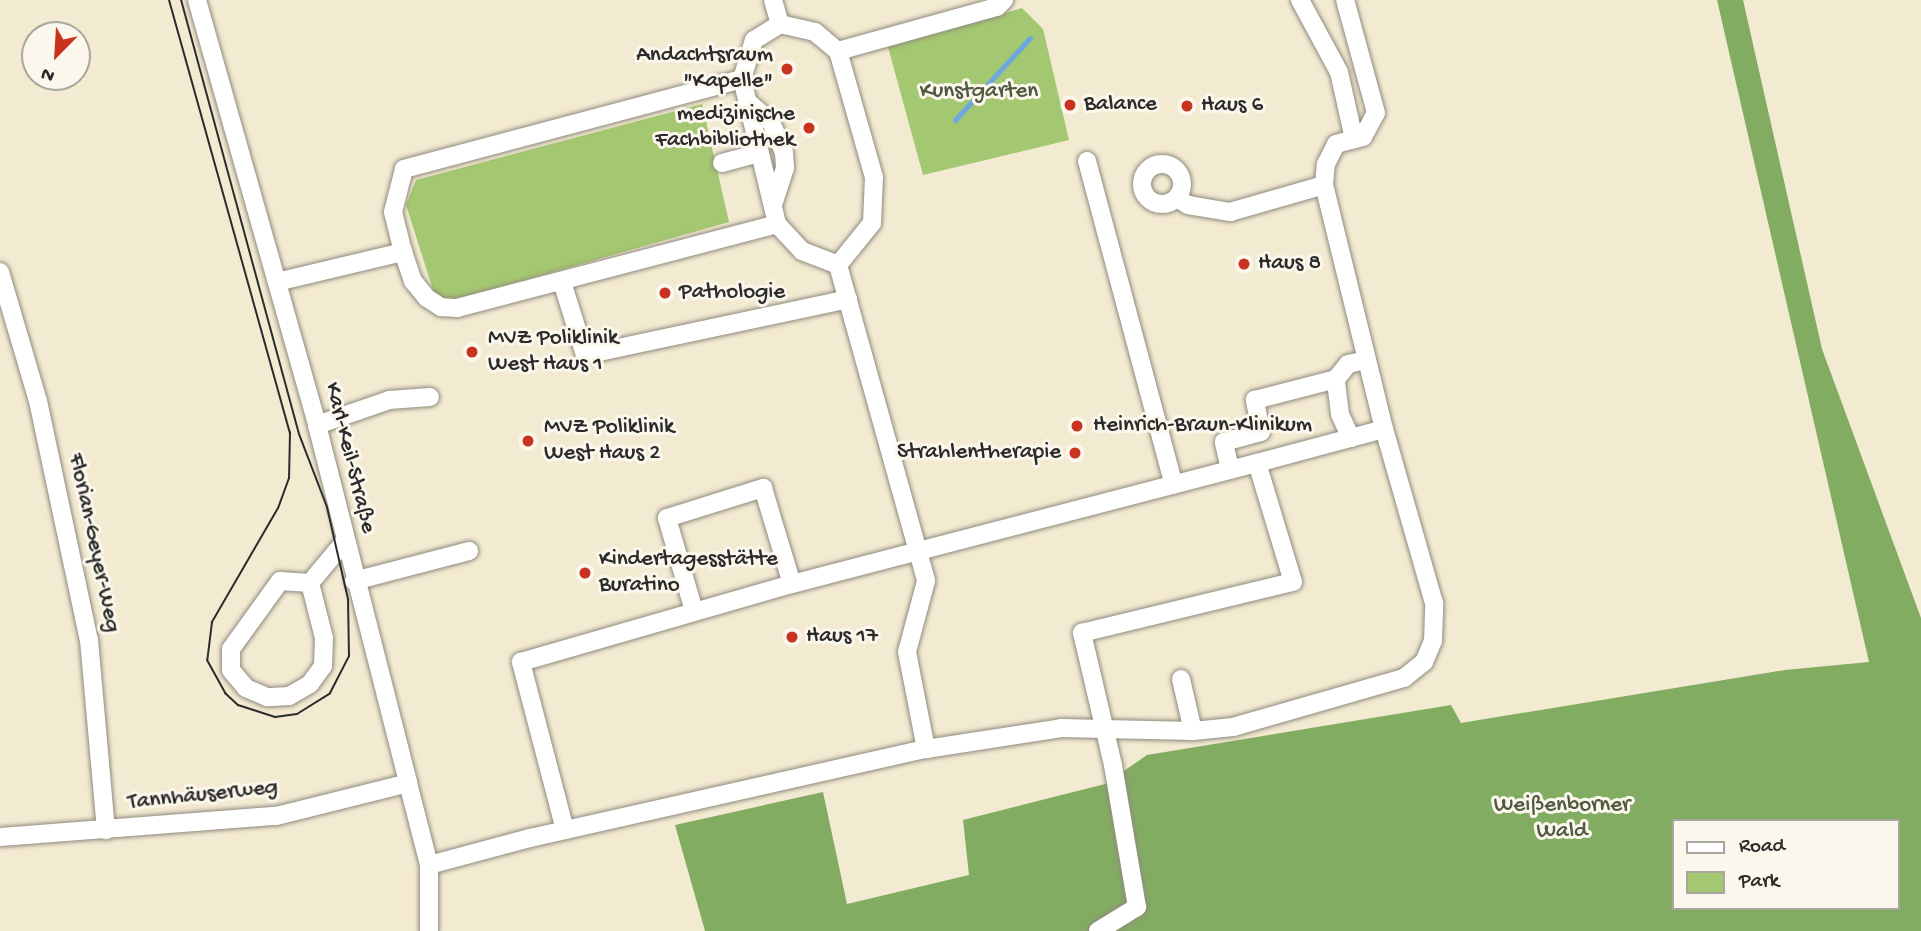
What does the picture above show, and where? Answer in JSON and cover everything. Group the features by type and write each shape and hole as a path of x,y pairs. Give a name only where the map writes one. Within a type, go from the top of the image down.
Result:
{"street":[{"name":"Karl-Keil-Straße","path":"197,0 317,425 354,581 429,865 429,931"},
{"path":"773,0 779,24"},
{"path":"838,51 997,8 1004,0"},
{"path":"1300,0 1339,72 1354,139"},
{"path":"429,865 565,830 926,749 1025,741 1104,727 1193,731 1233,727 1404,678 1424,662 1433,642 1434,603 1332,240 1324,185 1326,164 1336,144 1363,137 1376,113 1345,0"},
{"path":"779,24 815,32 838,51 876,202 872,223 838,265 802,251 778,224 760,153 742,79 754,40 779,24"},
{"path":"742,79 404,169 393,212 413,281 441,307 457,308 778,224"},
{"path":"748,102 759,108 779,136 785,168 773,205"},
{"path":"722,163 760,153"},
{"path":"1087,161 1174,485"},
{"path":"1177,198 1188,205 1230,212 1324,185"},
{"path":"277,282 403,252"},
{"path":"838,265 926,581 907,652 926,749"},
{"name":"Florian-Geyer-Weg","path":"0,272 38,401 89,640 106,830"},
{"path":"562,282 585,355 848,299"},
{"path":"1230,469 1224,442 1261,432 1255,400 1336,379 1348,364 1367,360"},
{"path":"1336,379 1340,414 1351,438"},
{"path":"317,425 389,400 430,397"},
{"path":"565,830 521,662 792,584 1384,429"},
{"path":"1098,931 1137,907 1104,727 1082,633 1293,582 1257,463"},
{"path":"694,611 667,517 763,488 792,584"},
{"path":"310,583 345,541"},
{"path":"354,581 469,551"},
{"path":"280,581 310,583 324,638 323,666 310,684 289,696 267,697 246,688 231,670 231,649 243,628 280,581"},
{"path":"1181,679 1193,731"},
{"name":"Tannhäuserweg","path":"0,837 276,816 408,783"}],"green space":[{"name":"Weißenborner Wald","path":"1717,0 1743,0 1822,349 1921,618 1921,931 705,931 675,825 823,792 847,904 969,875 963,820 1105,784 1147,755 1451,705 1461,723 1785,670 1869,662"},
{"name":"Kunstgarten","path":"1022,8 1043,29 1069,140 923,175 888,47"},
{"path":"702,104 729,222 461,298 447,300 434,293 406,205 416,180"}],"waterway":[{"path":"955,120 1030,38"}],"tram line":[{"path":"169,0 290,432 289,478 278,508 212,622 207,660 225,693 238,705 275,717 297,714 330,693 349,656 348,599 327,507 299,434 181,0"}],"place":[{"name":"Andachtsraum \"Kapelle\"","path":"787,69"},
{"name":"Balance","path":"1070,105"},
{"name":"Haus 6","path":"1187,106"},
{"name":"medizinische Fachbibliothek","path":"809,128"},
{"name":"Haus 8","path":"1244,264"},
{"name":"Pathologie","path":"665,293"},
{"name":"MVZ Poliklinik West Haus 1","path":"472,352"},
{"name":"Heinrich-Braun-Klinikum","path":"1077,426"},
{"name":"MVZ Poliklinik West Haus 2","path":"528,441"},
{"name":"Strahlentherapie","path":"1075,453"},
{"name":"Kindertagesstätte Buratino","path":"585,573"},
{"name":"Haus 17","path":"792,637"}]}
